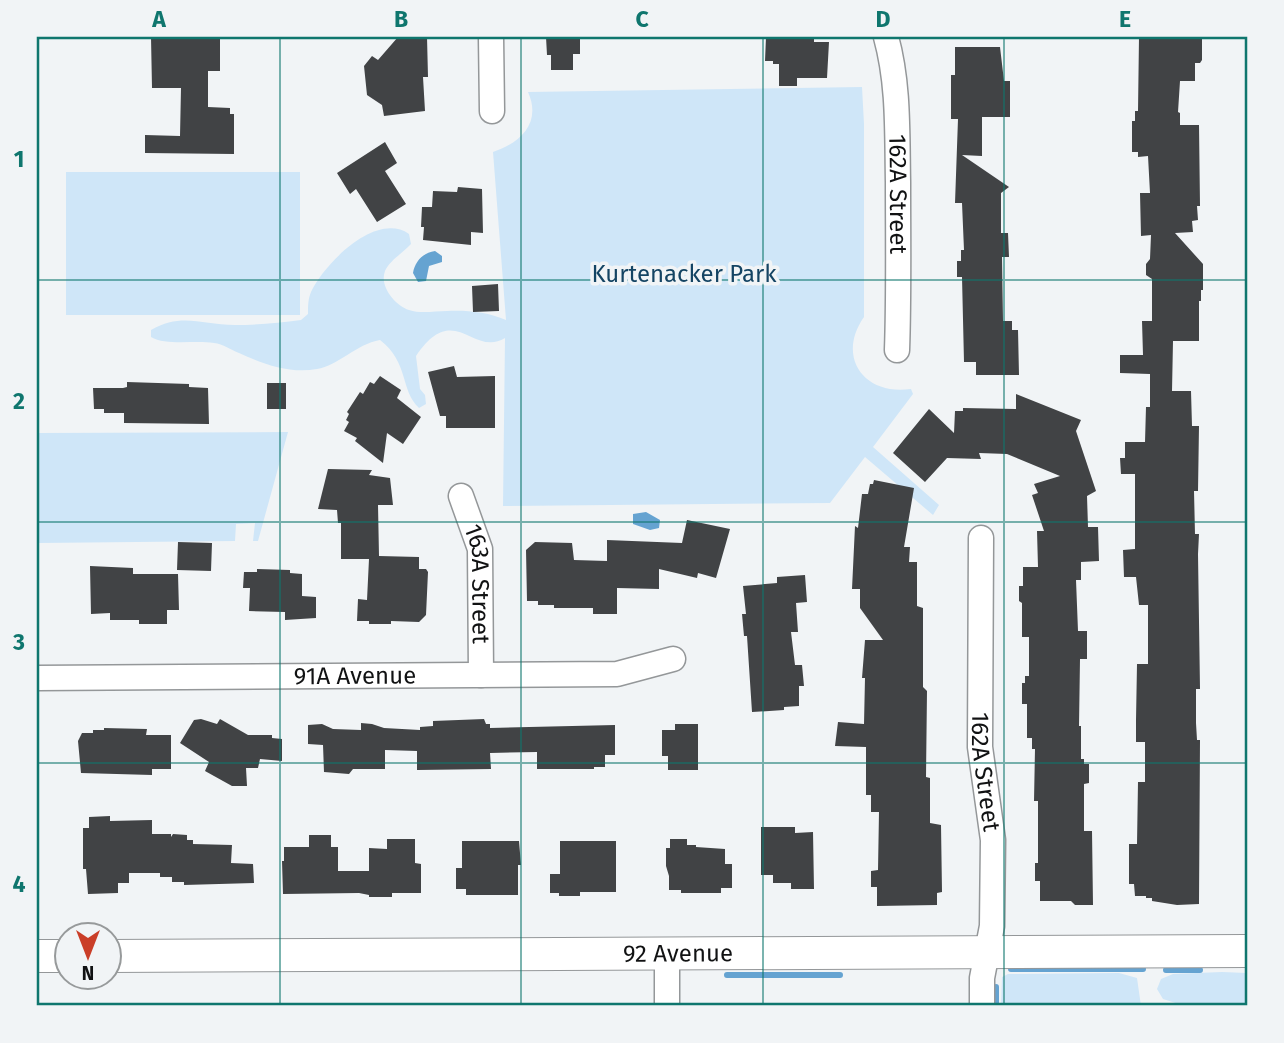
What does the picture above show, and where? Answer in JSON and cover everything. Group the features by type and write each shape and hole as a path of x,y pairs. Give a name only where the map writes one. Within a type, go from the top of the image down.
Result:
{"street":[{"path":"491,37 492,111"},
{"name":"162A Street","path":"886,37 892,64 897,114 897,350"},
{"name":"163A Street","path":"461,496 480,549 481,675"},
{"name":"162A Street","path":"981,538 980,747 993,840 992,926 982,978 982,1006"},
{"name":"91A Avenue","path":"37,678 617,674 673,659"},
{"name":"92 Avenue","path":"122,956 1247,951"},
{"path":"667,954 667,1006"}],"green space":[{"name":"Kurtenacker Park","path":"862,87 864,317 856,332 854,359 859,371 868,380 894,390 911,389 913,394 873,447 939,505 933,515 865,457 830,503 503,506 505,338 494,342 483,341 452,331 441,332 429,340 416,356 420,389 425,395 426,404 419,408 409,393 396,357 380,340 371,342 325,367 297,370 267,364 217,344 173,342 151,337 151,330 173,322 243,325 301,320 308,314 311,292 327,268 352,244 382,229 396,229 409,234 411,244 390,263 384,277 386,289 398,304 414,311 469,311 506,320 493,152 512,143 526,130 532,113 528,92"},
{"path":"66,172 300,172 300,315 66,315"},
{"path":"288,432 258,541 253,541 255,523 236,524 235,541 39,543 38,433"},
{"path":"1119,973 1137,978 1141,1006 1001,1006 1002,977 1008,974"},
{"path":"1247,973 1247,1006 1185,1006 1163,999 1157,989 1161,979 1173,974"}],"water":[{"path":"435,251 442,256 442,262 429,266 426,281 418,282 413,273 418,261"},
{"path":"646,512 660,520 659,528 650,530 633,524 633,514"}],"building":[{"path":"151,37 220,37 220,71 208,71 208,107 230,108 230,114 234,114 234,154 145,153 145,135 180,136 181,88 152,88"},
{"path":"398,37 427,37 428,77 423,77 425,111 384,116 382,105 367,95 364,66 372,56 378,60"},
{"path":"546,37 580,37 580,54 573,54 573,70 551,70 551,55 547,55"},
{"path":"766,37 814,37 814,42 829,42 827,78 797,78 797,86 779,86 779,64 765,61"},
{"path":"1139,37 1202,37 1202,60 1195,63 1195,81 1180,81 1178,112 1180,125 1199,125 1200,206 1197,206 1198,220 1192,221 1193,232 1175,233 1203,264 1199,341 1173,341 1172,391 1191,391 1192,426 1199,426 1198,491 1194,491 1195,534 1199,534 1200,689 1196,689 1196,723 1197,740 1200,740 1199,904 1177,905 1152,901 1152,898 1146,896 1135,896 1134,884 1129,884 1129,844 1137,844 1138,782 1145,782 1145,742 1136,742 1137,664 1148,664 1148,605 1139,605 1136,577 1124,577 1123,550 1135,549 1135,474 1121,474 1120,458 1125,458 1125,442 1145,442 1146,407 1150,407 1150,374 1120,373 1120,355 1143,355 1142,321 1152,321 1152,279 1146,275 1151,235 1141,236 1140,193 1150,193 1148,156 1138,157 1138,152 1132,152 1132,121 1135,121 1135,111 1138,111"},
{"path":"955,47 1000,47 1004,81 1010,81 1010,117 982,117 982,156 962,155 1009,187 1001,193 1001,233 1008,233 1009,257 1002,257 1003,321 1012,321 1012,330 1018,330 1019,375 976,375 976,362 964,362 962,277 957,277 957,261 961,261 961,250 964,250 962,203 955,203 958,119 951,119 951,75 955,75"},
{"path":"385,142 397,163 385,171 406,204 377,222 356,189 350,194 337,173"},
{"path":"458,187 482,189 483,233 471,232 471,245 423,240 422,207 432,207 433,191 457,192"},
{"path":"498,284 499,311 473,312 472,286"},
{"path":"454,366 457,377 495,376 495,428 446,428 446,416 440,416 428,372"},
{"path":"380,376 401,390 397,398 421,417 403,444 387,433 383,463 355,441 357,438 344,431 349,422 346,420 349,414 347,412 360,392 363,394 370,382 374,384"},
{"path":"127,382 189,384 189,387 208,388 209,424 124,423 124,413 104,413 104,409 94,409 93,388 123,388 127,387"},
{"path":"267,383 286,383 286,409 267,409"},
{"path":"1016,394 1081,420 1076,431 1096,491 1087,496 1088,527 1098,527 1099,561 1081,562 1081,580 1076,580 1078,631 1087,631 1087,659 1080,659 1079,726 1081,759 1084,759 1084,764 1089,764 1089,783 1084,784 1084,831 1092,831 1093,905 1075,905 1071,901 1040,901 1040,881 1035,881 1035,863 1038,863 1038,801 1034,801 1035,749 1032,749 1032,738 1027,738 1027,704 1022,704 1022,683 1025,683 1025,676 1029,676 1029,637 1022,637 1019,586 1023,586 1023,567 1038,567 1037,531 1044,531 1032,495 1038,493 1034,484 1060,476 1007,454 979,453 981,459 947,458 925,482 893,453 929,409 954,433 955,411 963,411 963,408 1016,409"},
{"path":"328,469 372,470 369,475 390,478 393,505 378,505 379,556 419,557 419,569 426,569 428,572 426,615 419,622 391,621 391,624 369,624 369,621 357,621 358,599 367,600 369,559 341,559 341,523 338,523 337,510 318,509"},
{"path":"874,480 914,488 904,547 910,547 909,562 917,562 917,606 923,608 923,687 927,691 926,777 930,778 930,823 941,825 942,892 937,893 937,905 877,906 877,887 871,887 871,871 878,870 879,812 871,812 871,795 866,795 866,747 835,746 838,722 864,724 865,678 862,678 865,640 883,640 860,608 860,589 852,589 855,526 858,528 862,494 868,494 870,484 873,484"},
{"path":"687,520 730,529 716,578 698,573 697,578 659,569 659,589 617,588 617,614 593,614 593,608 554,608 554,605 538,605 538,601 527,601 526,550 535,542 572,543 574,560 607,561 607,540 682,543"},
{"path":"178,542 212,543 211,571 177,570"},
{"path":"90,566 133,568 133,574 178,574 179,610 167,610 167,624 139,624 139,620 110,620 110,613 91,614"},
{"path":"257,569 290,570 290,573 302,574 302,596 316,597 316,618 285,620 285,612 249,611 250,588 243,588 244,572 257,572"},
{"path":"805,575 807,602 796,603 798,632 791,632 795,665 802,665 804,686 799,686 799,706 752,712 747,636 744,636 742,614 746,614 743,586 777,583 777,577"},
{"path":"201,719 217,724 220,719 248,735 272,735 272,738 282,739 282,761 260,759 258,768 246,768 247,786 232,786 205,771 209,762 180,743 194,720"},
{"path":"484,719 486,724 490,724 490,728 615,725 615,755 605,755 605,767 594,769 537,769 537,752 490,753 491,769 417,770 417,751 385,750 385,769 353,769 349,774 324,772 323,745 308,744 308,725 322,724 333,729 361,730 361,723 384,728 420,730 420,727 433,726 433,721"},
{"path":"675,724 698,724 698,770 668,770 668,756 662,756 662,730 675,730"},
{"path":"147,729 146,735 171,735 171,769 152,769 152,775 81,773 78,741 82,733 93,733 93,730"},
{"path":"110,816 110,821 152,820 152,834 171,834 171,837 173,834 187,835 187,840 193,840 193,844 232,845 231,863 253,864 254,883 184,885 184,882 172,882 172,877 160,877 160,873 129,873 129,883 118,883 118,893 88,894 86,869 83,869 83,828 89,828 89,817"},
{"path":"761,827 795,827 795,833 813,832 814,889 791,889 791,883 773,883 773,875 761,875"},
{"path":"309,835 331,835 331,847 338,847 338,871 369,871 369,848 387,849 387,839 415,839 415,863 421,864 421,893 392,893 392,897 369,897 359,893 283,894 284,847 309,847"},
{"path":"670,839 687,839 687,845 696,847 725,849 725,864 732,864 732,888 721,888 721,893 681,893 681,890 669,890 666,848 670,848"},
{"path":"462,841 519,841 521,865 518,865 518,895 466,895 466,889 456,889 456,868 462,868"},
{"path":"560,841 616,841 616,892 580,892 580,896 550,893 550,874 560,874"}],"waterway":[{"path":"1011,969 1143,969"},
{"path":"1166,970 1200,970"},
{"path":"727,975 840,975"},
{"path":"996,987 996,1006"}]}
